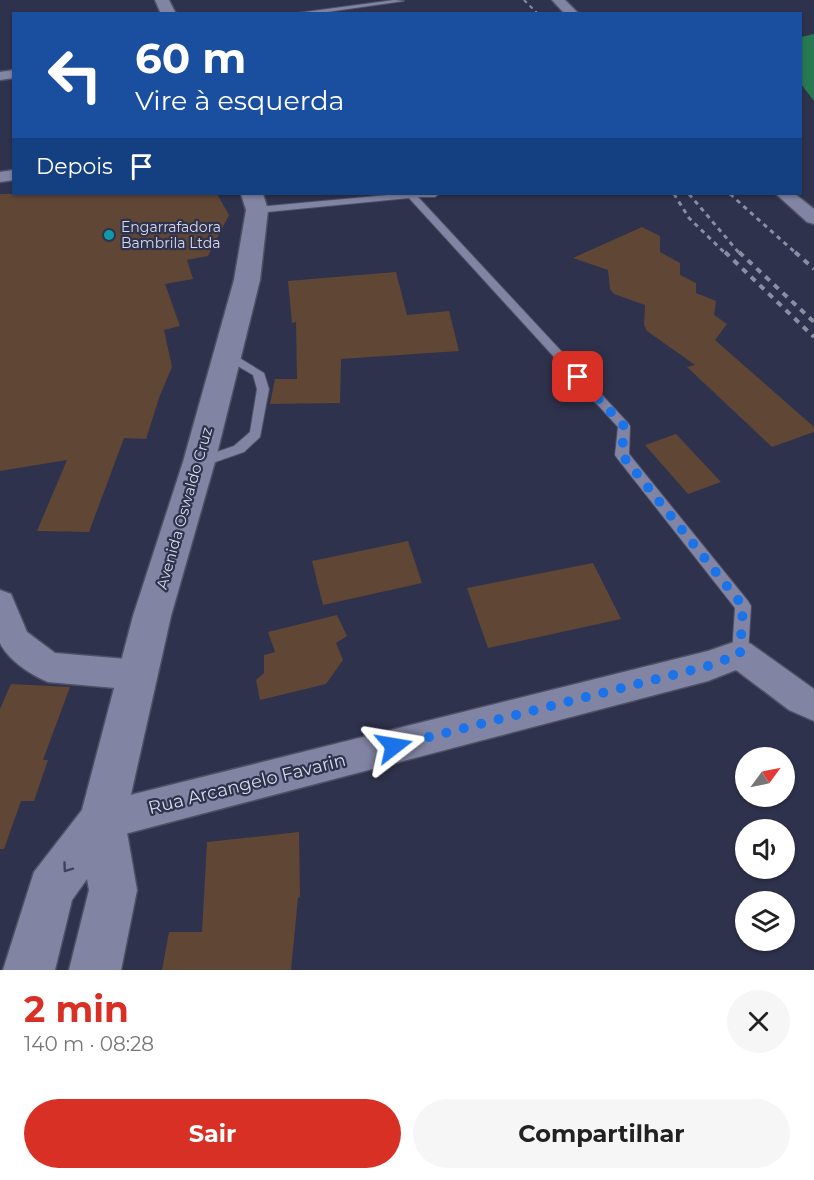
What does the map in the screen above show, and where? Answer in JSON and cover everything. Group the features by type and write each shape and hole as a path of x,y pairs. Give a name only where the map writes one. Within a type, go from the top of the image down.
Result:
{"street":[{"path":"558,0 571,12"},
{"path":"786,195 814,218"},
{"name":"Avenida Oswaldo Cruz","path":"95,970 113,890 102,821 152,616 199,462 247,280 254,202"},
{"path":"0,603 15,641 48,667 138,675"},
{"path":"740,654 801,699 814,705"},
{"name":"Rua Arcangelo Favarin","path":"102,821 708,666 740,654"},
{"name":"Avenida Oswaldo Cruz","path":"29,970 51,889 102,821"}],"lane":[{"path":"294,3 301,12 401,1"},
{"path":"254,202 411,195 624,426 622,455 743,606 740,654"},
{"path":"199,462 239,449 256,434 263,389 258,373 228,355"}],"green space":[{"path":"814,34 814,101 802,85 802,37"}],"building":[{"path":"0,194 218,195 229,215 208,256 187,260 193,279 165,284 180,326 164,330 172,367 146,439 124,438 89,532 37,531 67,460 0,471"},
{"path":"642,227 660,236 660,252 680,263 680,275 696,283 696,293 716,301 714,315 727,324 715,340 814,427 814,432 772,447 687,367 695,365 647,331 644,325 645,305 614,294 610,289 608,270 573,258"},
{"path":"396,272 407,315 449,311 459,351 341,359 340,403 270,404 275,379 297,379 296,322 292,323 288,281"},
{"path":"676,434 721,482 688,494 645,445"},
{"path":"408,541 422,583 323,605 312,561"},
{"path":"593,563 621,619 488,648 467,588"},
{"path":"337,615 347,636 336,643 343,660 326,684 260,700 256,680 264,673 264,655 275,652 268,632"},
{"path":"11,684 70,687 43,760 48,760 34,801 21,801 4,849 0,849 0,709"},
{"path":"299,832 300,897 298,898 291,970 162,970 169,932 202,932 207,842"}],"railway":[{"path":"524,0 536,12"},
{"path":"675,195 689,218 726,254"},
{"path":"690,195 740,254"},
{"path":"731,195 797,254"},
{"path":"725,252 814,337"},
{"path":"739,252 814,322"},
{"path":"795,252 814,269"}],"place":[{"name":"Engarrafadora Bambrila Ltda","path":"109,235"}],"route":[{"path":"394,746 708,666 740,654 743,606 622,455 624,426 578,377"}]}
